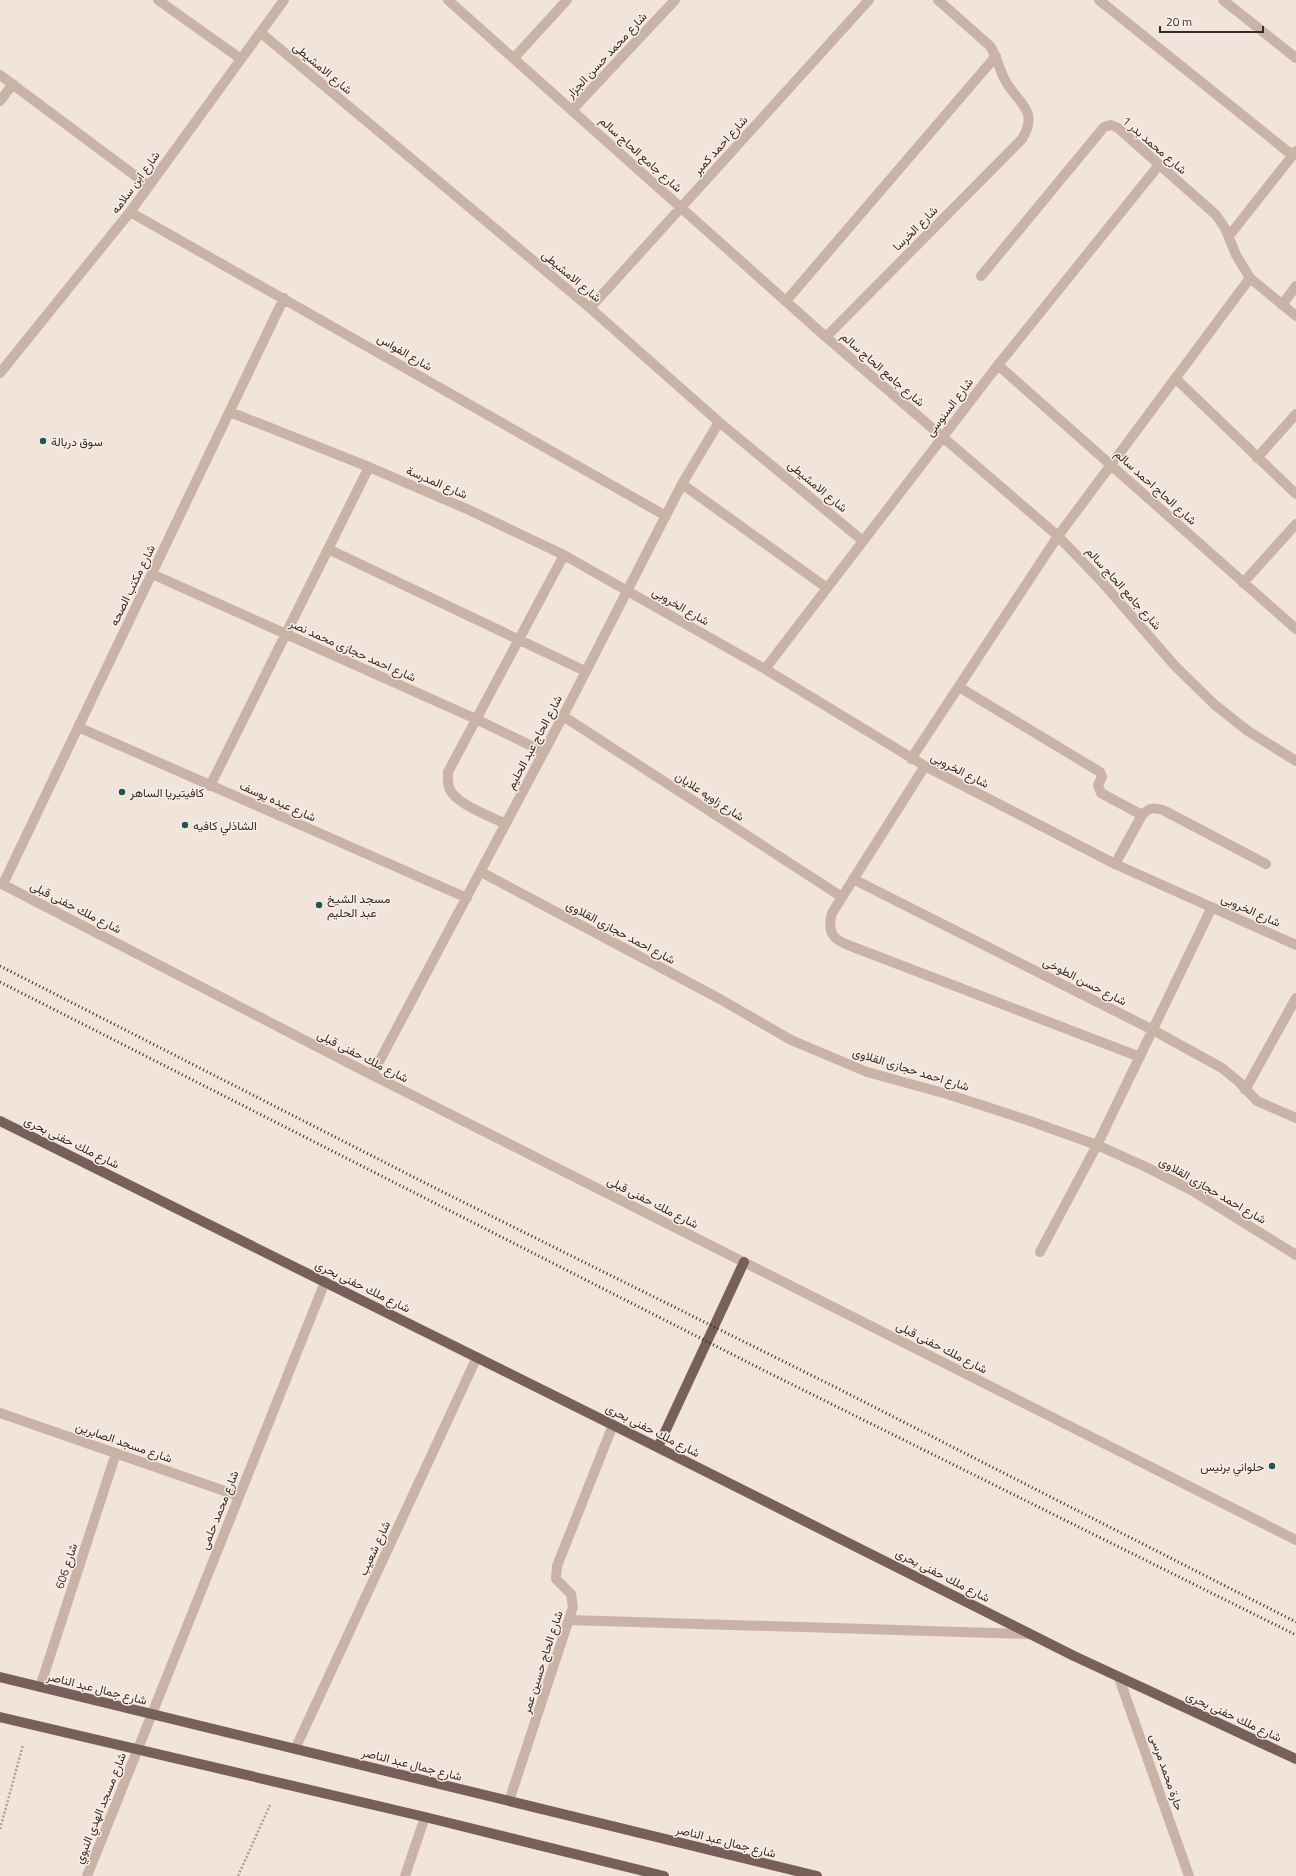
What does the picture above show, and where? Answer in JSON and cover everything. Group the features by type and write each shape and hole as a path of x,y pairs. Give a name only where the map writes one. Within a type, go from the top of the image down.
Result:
{"main road":[{"name":"شارع ملك حفنى بحرى","path":"0,1121 658,1447 1119,1678 1296,1759"},
{"path":"658,1447 744,1262"},
{"name":"شارع جمال عبد الناصر","path":"0,1677 817,1876"},
{"path":"0,1717 280,1782 664,1876"}],"street":[{"path":"158,0 241,60"},
{"name":"شارع ابن سلامه","path":"0,373 130,212 284,0"},
{"name":"شارع جامع الحاج سالم","path":"448,0 786,301 942,438 1058,536 1102,582 1175,666 1215,705 1248,731 1296,761"},
{"path":"514,58 567,0"},
{"name":"شارع محمد حسن الجزار","path":"572,110 675,0"},
{"name":"شارع احمد كمبر","path":"590,308 869,0"},
{"path":"786,301 996,56 982,38 938,0"},
{"path":"1099,0 1294,153 1229,236"},
{"path":"1223,0 1296,58"},
{"name":"شارع الامشيطى","path":"261,33 590,308 719,422 863,541"},
{"name":"شارع الخرسا","path":"826,336 1022,139 1028,128 1029,117 1025,106 1011,91 1004,78 996,56"},
{"path":"0,75 149,186"},
{"path":"0,101 13,84"},
{"name":"شارع محمد بدر 1","path":"981,276 1104,127 1111,125 1118,128 1216,215 1229,236 1236,255 1250,278 1296,316"},
{"name":"شارع السنوسى","path":"765,669 998,365 1159,165"},
{"name":"شارع الفواس","path":"130,212 666,516"},
{"path":"912,759 1058,536 1250,278"},
{"path":"1282,305 1296,286"},
{"name":"شارع مكتب الصحه","path":"1,883 78,727 284,298"},
{"name":"شارع الحاج احمد سالم","path":"998,365 1296,629"},
{"path":"1175,378 1296,494"},
{"name":"شارع المدرسة","path":"230,412 369,467 467,509 564,555 627,590"},
{"path":"1257,458 1296,414"},
{"name":"شارع الحاج عبد الحليم","path":"372,1075 563,716 682,484 719,422"},
{"path":"210,786 369,467"},
{"path":"682,484 828,588"},
{"path":"1243,583 1296,524"},
{"path":"328,549 585,671"},
{"path":"506,824 458,800 451,792 448,783 448,772 564,555"},
{"name":"شارع احمد حجازى محمد نصر","path":"152,574 476,719 544,752"},
{"name":"شارع الخروبى","path":"627,590 765,669 925,766 1115,864 1296,945"},
{"path":"959,687 1100,772 1102,777 1098,785 1101,793 1142,815"},
{"name":"شارع زاويه علايان","path":"563,716 842,897"},
{"name":"شارع عبده يوسف","path":"78,727 467,898"},
{"path":"925,766 832,913 829,923 832,934 839,941 1140,1057"},
{"path":"1115,864 1142,815 1148,809 1155,808 1163,810 1266,864"},
{"name":"شارع احمد حجازى القلاوى","path":"481,872 720,999 791,1040 867,1072 1007,1113 1097,1145 1146,1166 1193,1191 1296,1255"},
{"name":"شارع حسن الطوخى","path":"853,878 1153,1030 1222,1068 1257,1101 1296,1118"},
{"name":"شارع ملك حفنى قبلى","path":"1,883 372,1075 1296,1540"},
{"path":"1040,1252 1097,1145 1212,907"},
{"path":"1245,1090 1296,998"},
{"name":"شارع محمد حلمى","path":"138,1749 325,1282"},
{"name":"شارع شعيب","path":"295,1749 477,1357"},
{"name":"شارع مسجد الصابرين","path":"0,1413 239,1496"},
{"name":"شارع الحاج حسين عمر","path":"509,1801 570,1620 573,1607 571,1594 556,1579 557,1566 613,1425"},
{"name":"شارع 606","path":"40,1687 116,1453"},
{"path":"570,1620 1030,1634"},
{"name":"حارة محمد مرسى","path":"1119,1678 1189,1876"},
{"name":"شارع مسجد الهدي النبوي","path":"87,1876 138,1749"},
{"path":"405,1876 425,1817"}],"path":[{"path":"0,1829 29,1724"},
{"path":"238,1876 280,1782"}],"railway":[{"path":"0,966 433,1187 833,1386 1296,1622"},
{"path":"0,982 763,1370 1296,1635"}],"place":[{"name":"سوق دربالة","path":"43,441"},
{"name":"كافيتيريا الساهر","path":"122,792"},
{"name":"الشاذلي كافيه","path":"185,825"},
{"name":"مسجد الشيخ عبد الحليم","path":"319,905"},
{"name":"حلواني برنيس","path":"1272,1466"}]}
